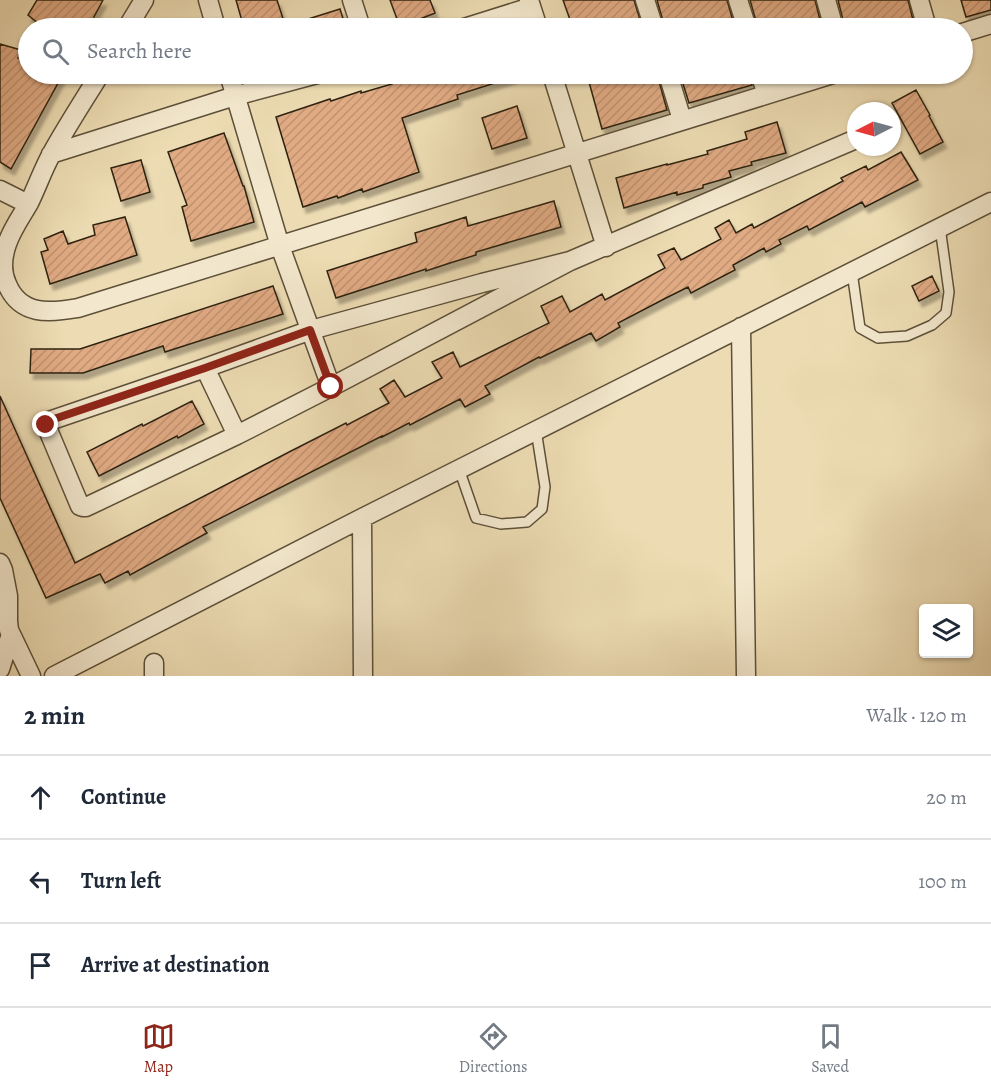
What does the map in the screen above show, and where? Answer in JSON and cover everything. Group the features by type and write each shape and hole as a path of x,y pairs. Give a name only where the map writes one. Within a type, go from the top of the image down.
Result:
{"street":[{"path":"208,0 213,18"},
{"path":"352,0 358,18"},
{"path":"645,0 651,18"},
{"path":"738,0 744,18"},
{"path":"826,0 831,18"},
{"path":"918,0 924,18"},
{"path":"490,18 530,3 535,18"},
{"path":"973,30 991,24"},
{"path":"94,84 51,154 28,204 6,227 3,274 10,291 20,303 31,309 60,311 78,308 800,84"},
{"path":"232,84 280,246 331,387"},
{"path":"51,154 280,84"},
{"path":"555,84 606,247"},
{"path":"671,84 682,120"},
{"path":"764,84 767,94"},
{"path":"570,261 310,330 47,422 46,425 81,506 86,507 237,435 570,261 847,143"},
{"path":"0,190 28,204"},
{"path":"54,676 362,518 991,202"},
{"path":"741,327 746,676"},
{"path":"205,368 237,435"},
{"path":"362,518 363,676"},
{"path":"0,563 8,597 8,621 11,634 31,676"},
{"path":"0,669 11,634"}],"lane":[{"path":"852,272 861,328 878,338 907,336 932,325 946,313 949,292 940,228"},
{"path":"459,469 476,518 501,524 526,522 542,509 544,487 536,430"}],"building":[{"path":"37,0 103,0 93,18 32,18 28,15"},
{"path":"236,0 277,0 283,18 241,18"},
{"path":"390,0 430,0 435,13 422,18 397,18"},
{"path":"563,0 634,0 639,18 569,18"},
{"path":"657,0 727,0 732,18 662,18"},
{"path":"750,0 815,0 820,18 755,18"},
{"path":"838,0 908,0 912,18 842,18"},
{"path":"961,0 991,0 991,10 966,17"},
{"path":"340,9 343,18 311,18"},
{"path":"0,44 18,49 18,84 58,84 11,169 0,162"},
{"path":"392,84 492,84 457,95 458,99 402,118 419,172 363,192 362,189 303,207 276,117 330,99 331,101 361,91 361,93"},
{"path":"590,84 660,84 667,110 602,129"},
{"path":"683,84 752,84 752,85 689,103"},
{"path":"916,90 943,142 920,154 901,119 901,102 894,102"},
{"path":"517,106 527,138 492,149 482,118"},
{"path":"777,122 786,153 751,162 752,165 729,171 731,177 703,185 703,188 677,195 677,192 624,208 616,178 708,154 707,151 747,139 745,132"},
{"path":"224,133 244,186 254,222 191,241 182,207 187,205 168,152"},
{"path":"901,152 918,180 865,207 862,202 809,230 807,226 779,240 781,244 766,252 764,248 733,265 735,270 691,293 688,287 618,323 620,327 596,341 591,333 539,357 485,386 490,394 465,407 460,399 410,425 409,423 382,436 203,527 207,533 130,575 128,571 105,583 100,574 46,598 0,498 0,396 75,563 389,403 380,389 394,380 405,397 442,378 432,362 453,352 460,367 549,323 541,306 562,296 570,312 602,294 605,300 665,268 658,255 674,248 681,260 721,239 715,228 729,220 736,233 752,224 754,228 843,181 841,178 866,166 868,170 894,156 901,156"},
{"path":"141,160 150,192 121,201 111,168"},
{"path":"554,201 561,227 336,298 327,271 417,242 415,233 466,217 468,226"},
{"path":"125,217 137,255 50,284 41,252 48,250 44,239 63,231 68,244 95,235 93,225"},
{"path":"932,276 939,291 919,301 912,286"},
{"path":"273,286 283,314 165,352 163,346 83,373 30,373 31,349 80,349"},
{"path":"192,401 204,424 99,476 87,452"}],"route":[{"path":"46,425 48,421 310,330 331,387"}]}
